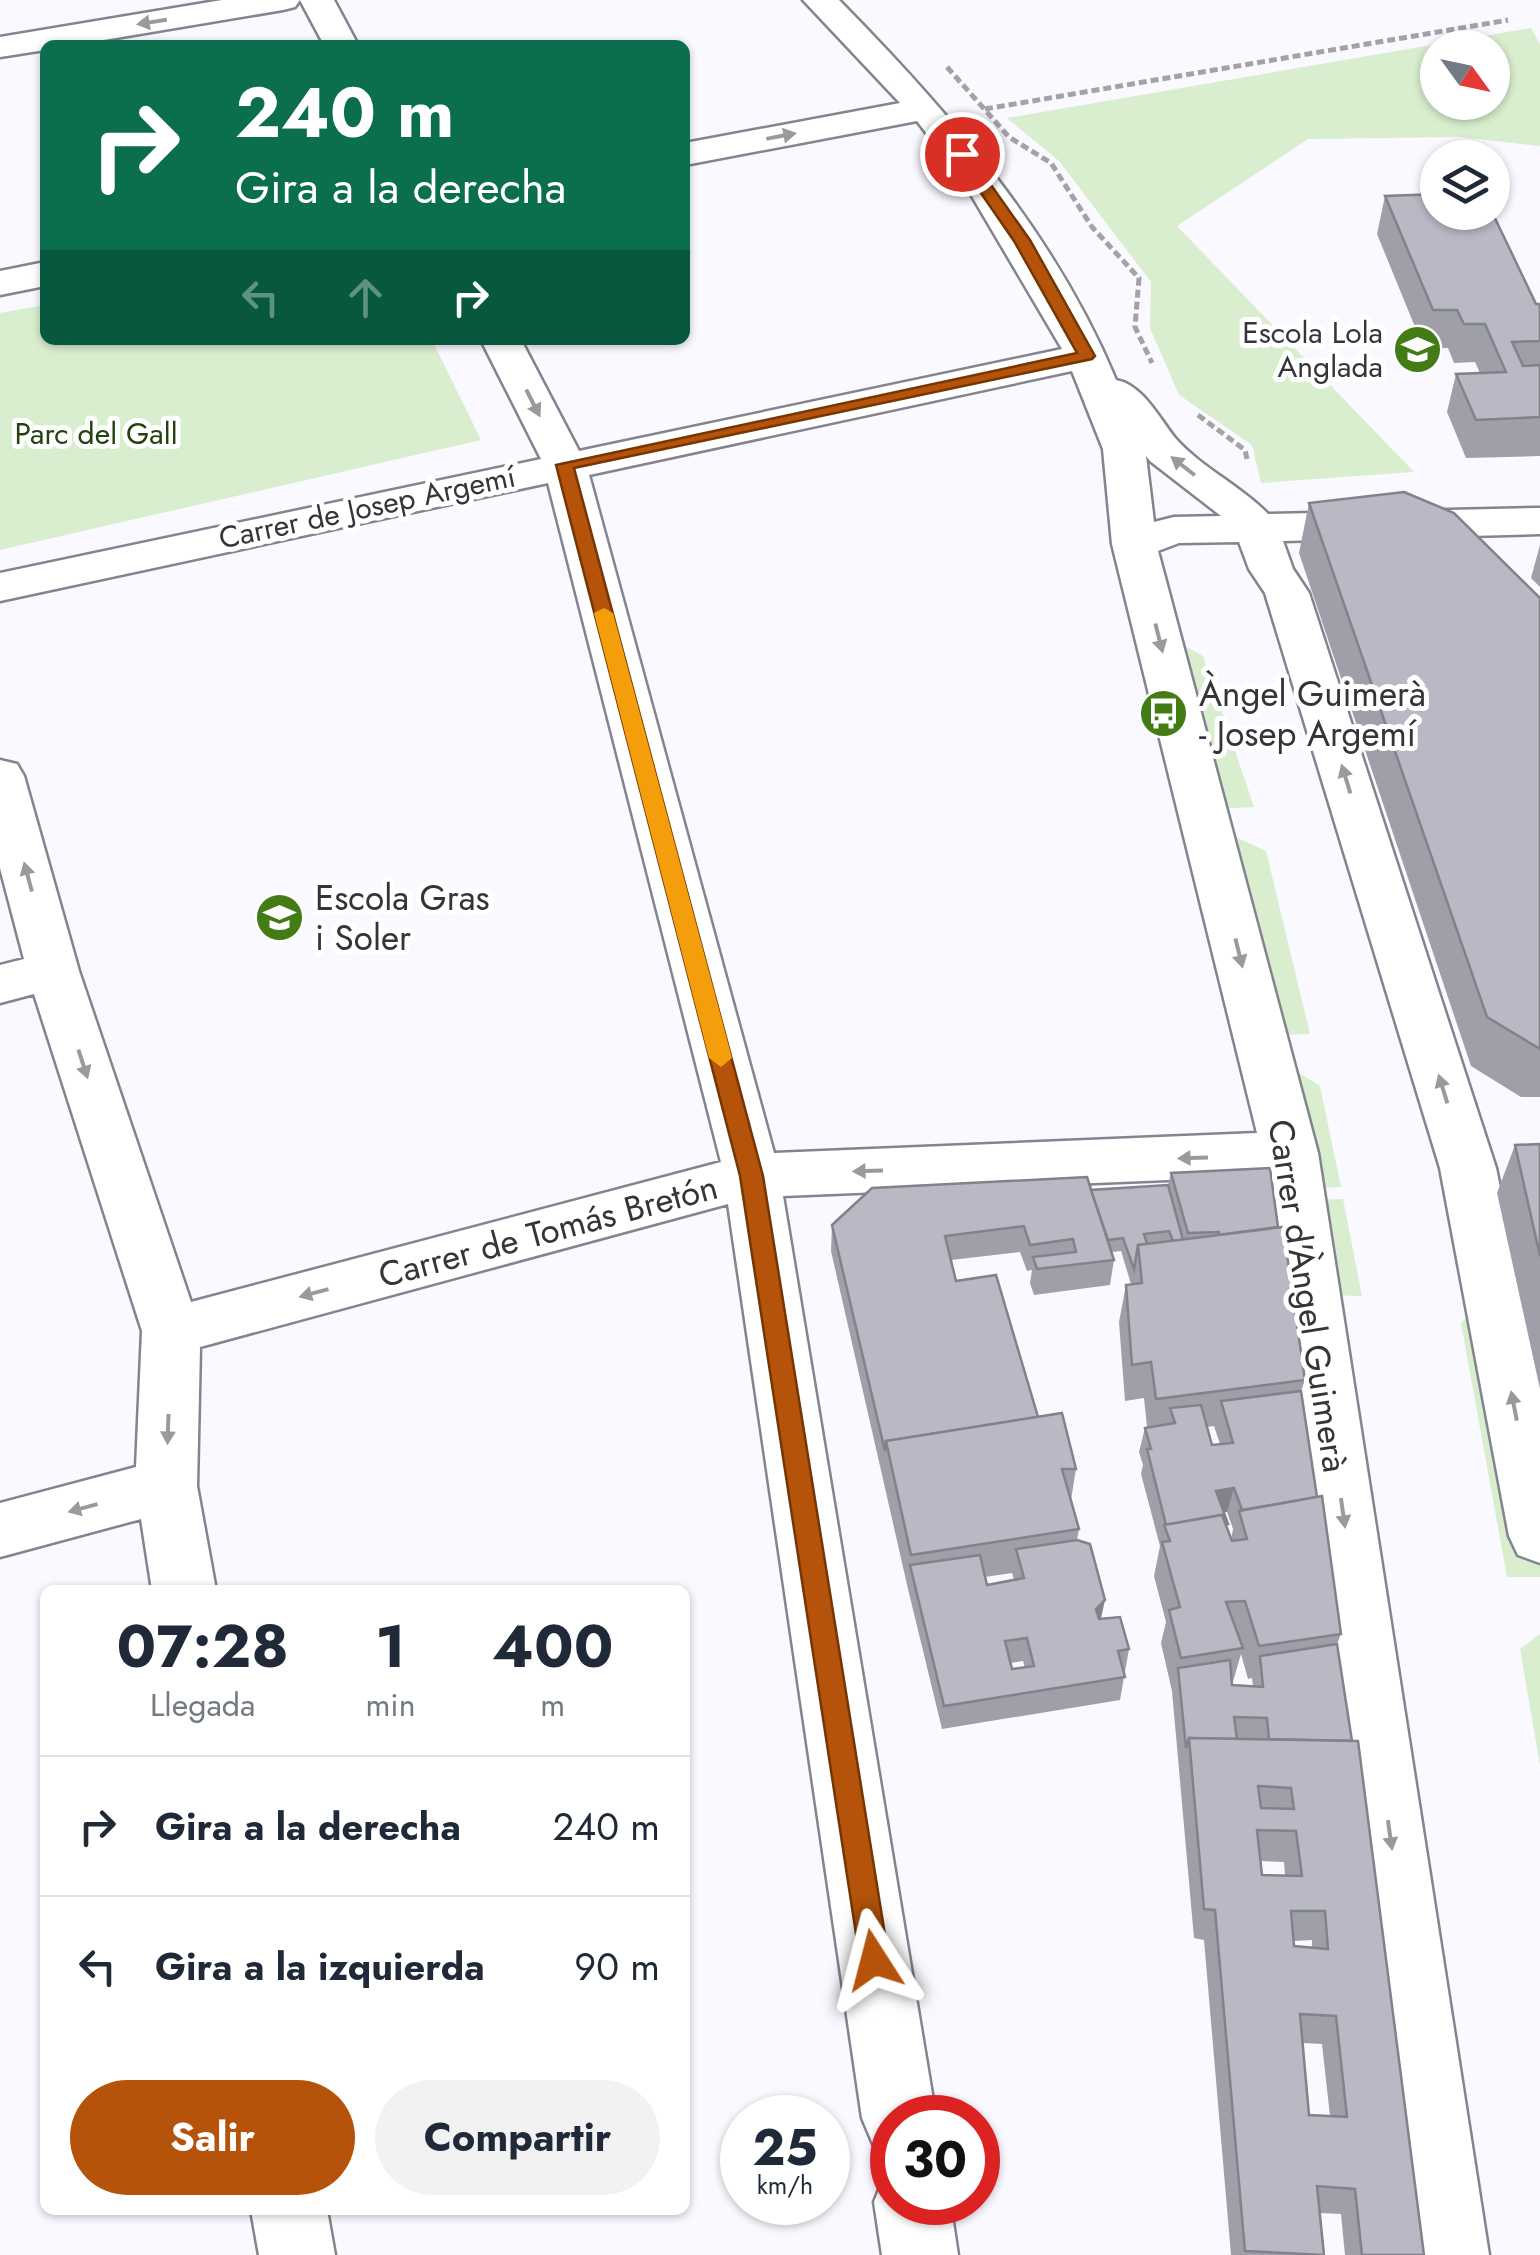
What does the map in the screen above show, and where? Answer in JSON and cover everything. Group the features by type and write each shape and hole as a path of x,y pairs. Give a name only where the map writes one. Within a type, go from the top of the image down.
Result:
{"street":[{"path":"42,40 283,0"},
{"path":"317,0 338,40"},
{"name":"Carrer d'Àngel Guimerà","path":"820,0 926,109 1022,240 1086,356 1124,448 1134,544 1290,1154 1451,2255"},
{"path":"0,47 40,40"},
{"path":"690,153 926,109"},
{"path":"0,283 40,275"},
{"path":"504,345 565,465 752,1176 895,2095"},
{"name":"Carrer d'Àngel Guimerà","path":"1086,356 1166,452 1233,503 1257,529 1271,568 1288,594 1468,1168 1540,1536"},
{"name":"Carrer de Josep Argemí","path":"0,587 1086,356"},
{"path":"1124,448 1161,494 1190,509 1257,529"},
{"path":"1134,544 1174,530 1540,521"},
{"path":"1450,526 1488,565"},
{"path":"0,776 53,971 170,1332 166,1486 183,1585"},
{"path":"0,984 53,971"},
{"name":"Carrer de Tomás Bretón","path":"170,1332 752,1176 1290,1154"},
{"path":"1468,1168 1522,1163"},
{"path":"0,1530 166,1486"},
{"path":"290,2215 296,2255"},
{"path":"915,2225 920,2255"}],"path":[{"path":"985,110 1508,20"},
{"path":"940,60 1009,137 1051,163 1092,227 1140,278 1135,327 1157,374"}],"green space":[{"path":"1531,28 1540,44 1540,146 1460,137 1308,139 1177,226 1414,472 1261,483 1252,445 1179,395 1150,328 1151,282 1059,161 1007,118 1420,47 1420,120 1510,120 1510,32"},
{"name":"Parc del Gall","path":"40,306 40,345 434,345 481,440 0,550 0,313"},
{"path":"1170,638 1203,656 1254,807 1215,809"},
{"path":"1220,830 1266,851 1310,1034 1275,1035"},
{"path":"1283,1063 1320,1086 1341,1187 1312,1188"},
{"path":"1343,1199 1362,1296 1329,1295 1314,1200"},
{"path":"1491,1294 1540,1515 1540,1577 1507,1577 1461,1323"},
{"path":"1540,1634 1540,1765 1520,1649"}],"building":[{"path":"1420,195 1420,230 1501,230 1536,304 1540,304 1540,341 1512,342 1523,366 1540,365 1540,417 1476,420 1456,374 1506,372 1485,324 1464,324 1457,310 1433,310 1385,196"},
{"path":"1404,492 1454,513 1540,598 1540,1049 1487,1017 1309,503"},
{"path":"1540,1144 1540,1256 1515,1145"},
{"path":"1270,1168 1278,1227 1219,1235 1188,1233 1171,1173"},
{"path":"1087,1177 1114,1260 1037,1269 1033,1257 1076,1252 1073,1239 1030,1245 1024,1226 945,1236 956,1281 996,1275 1038,1417 886,1441 885,1451 832,1225 872,1188"},
{"path":"1168,1185 1183,1240 1173,1241 1169,1231 1144,1234 1147,1244 1138,1245 1134,1269 1123,1238 1108,1240 1091,1190"},
{"path":"1283,1227 1305,1380 1156,1399 1151,1362 1132,1365 1126,1285 1142,1283 1138,1245"},
{"path":"1301,1391 1317,1497 1242,1510 1234,1488 1216,1491 1228,1524 1222,1515 1166,1525 1145,1428 1175,1423 1170,1408 1201,1405 1212,1445 1233,1443 1221,1401"},
{"path":"1062,1413 1076,1469 1062,1469 1079,1529 911,1555 886,1441"},
{"path":"1322,1496 1341,1634 1259,1646 1245,1601 1226,1602 1243,1648 1181,1658 1169,1610 1180,1607 1162,1542 1170,1541 1164,1525 1222,1515 1232,1541 1247,1539 1239,1511"},
{"path":"1077,1540 1090,1544 1105,1600 1096,1609 1099,1619 1120,1617 1129,1649 1118,1651 1125,1677 944,1706 910,1565 980,1555 987,1585 1024,1578 1016,1549","holes":["1027,1638 1034,1666 1012,1669 1005,1641"]},
{"path":"1337,1644 1352,1741 1269,1739 1267,1718 1234,1717 1237,1739 1189,1738 1186,1748 1178,1668 1230,1660 1232,1685 1263,1687 1260,1656"},
{"path":"1189,1738 1358,1741 1424,2255 1362,2255 1355,2189 1317,2186 1324,2255 1245,2251 1215,1910 1204,1909","holes":["1258,1786 1291,1788 1294,1809 1261,1808","1257,1830 1296,1831 1302,1876 1262,1875","1291,1911 1325,1911 1328,1949 1294,1946","1300,2014 1336,2016 1347,2117 1309,2115"]}],"slow traffic":[{"path":"604,613 721,1058"}],"place":[{"name":"Escola Lola Anglada","path":"1418,349"},
{"name":"Àngel Guimerà - Josep Argemí","path":"1164,714"},
{"name":"Escola Gras i Soler","path":"280,918"}],"route":[{"path":"874,1960 752,1176 565,465 1086,356 1022,240 962,154"}]}
